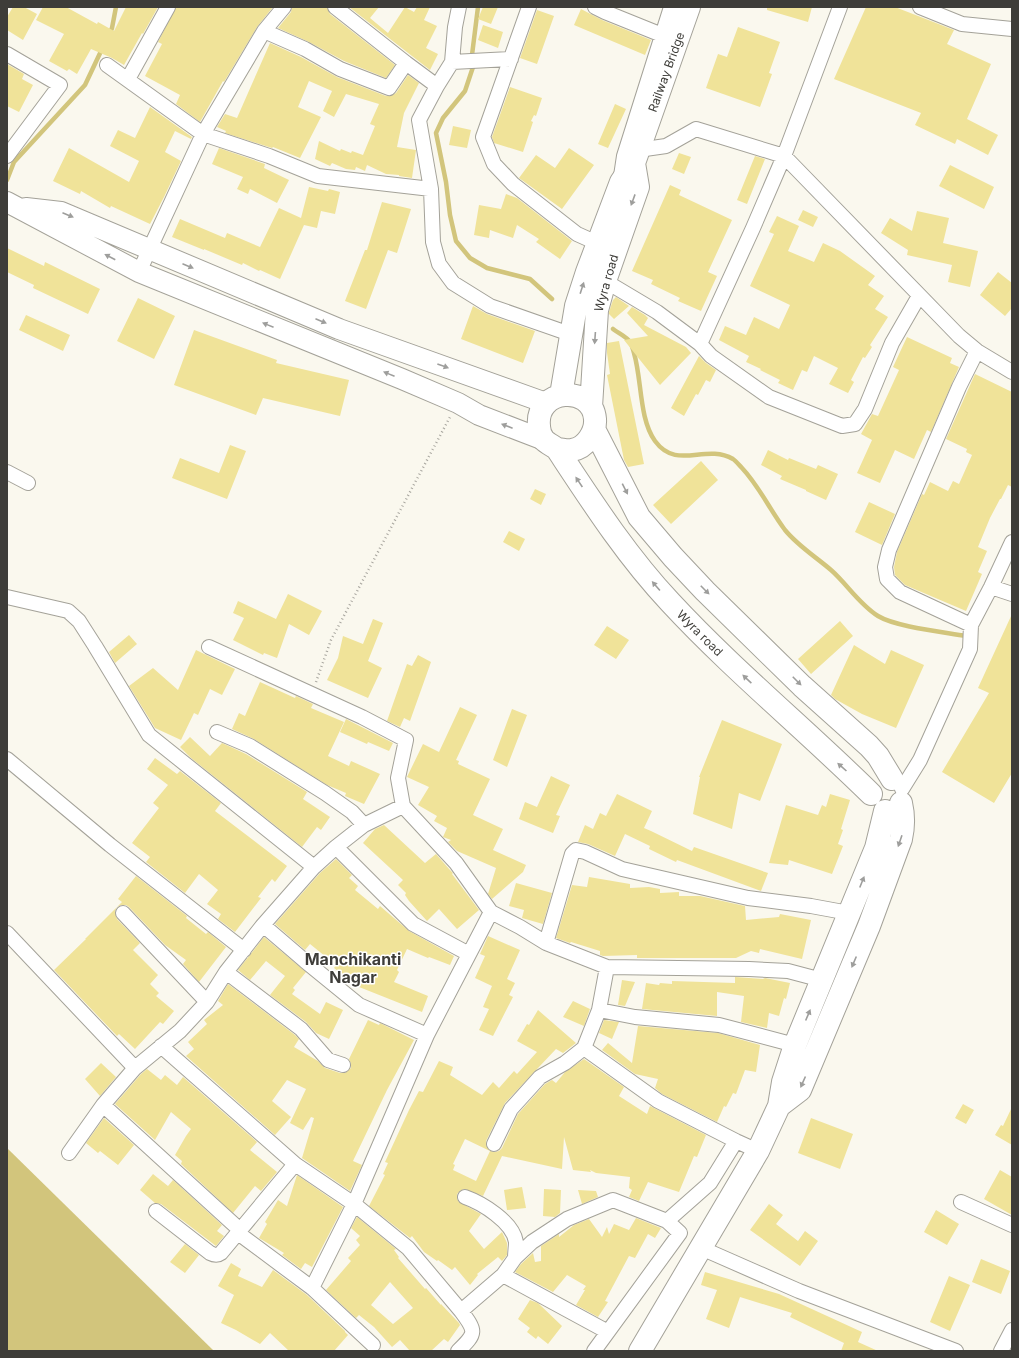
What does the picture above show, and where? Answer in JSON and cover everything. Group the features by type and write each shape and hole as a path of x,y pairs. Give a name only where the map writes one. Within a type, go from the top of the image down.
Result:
{"main road":[{"name":"Railway Bridge","path":"639,150 690,7"},
{"name":"Wyra road","path":"639,150 638,187 605,282 597,310 591,407 595,418 594,429 639,516 673,557 705,591 802,686 869,746 878,756 895,796 877,808 872,802 871,794 719,652 669,602 616,537 539,430 538,421 541,411 554,399 576,306 597,243 621,182 639,150"},
{"path":"554,399 572,395 583,399 591,407"},
{"path":"550,444 572,450 587,443 594,429"},
{"path":"640,1351 758,1151 780,1106 783,1082 795,1045 876,848 895,796"},
{"path":"780,1106 800,1090 869,926 901,839 904,825 904,814 895,796"}],"street":[{"path":"128,79 168,7"},
{"path":"138,272 203,134 264,31 271,25 284,7"},
{"path":"334,7 437,86"},
{"path":"459,7 456,61 437,86 419,120 431,189 433,242 439,264 453,283 490,306 570,334"},
{"path":"529,7 484,137 494,164 513,184 577,234 597,243"},
{"path":"595,7 662,35"},
{"path":"621,182 624,156 671,7"},
{"path":"700,344 784,156 840,7"},
{"path":"920,7 962,24 1012,29"},
{"path":"264,31 305,49 340,69 389,88 406,63"},
{"path":"7,54 60,85 7,156"},
{"path":"456,61 511,59"},
{"path":"107,65 203,134 269,156 318,176 431,189"},
{"path":"639,150 666,146 696,129 784,156 959,336 978,351 1012,372"},
{"path":"12,205 61,212 339,329 554,399"},
{"path":"12,205 138,272 458,403 479,415 550,444"},
{"path":"605,282 657,312 700,344 711,356 769,397 842,426 855,424 865,409 892,343 919,296"},
{"path":"971,625 900,592 887,578 885,567 888,550 959,387 978,351"},
{"path":"7,472 28,483"},
{"path":"895,796 920,760 970,649 971,625 991,588 1012,542"},
{"path":"991,588 1012,594"},
{"path":"7,597 68,611 79,622 91,640 149,735 314,867"},
{"path":"209,647 362,717 406,740 398,778 403,806 456,863 491,912 546,943 607,966 749,968 788,971 822,980"},
{"path":"217,732 250,746 325,793 352,812 364,825"},
{"path":"7,759 110,845 244,950"},
{"path":"69,1153 103,1106 135,1068 180,1031 207,1002 226,972 263,925 314,867 364,825 403,806"},
{"path":"336,847 413,924 469,954"},
{"path":"546,943 572,854 576,850 585,852 622,869 674,881 748,898 811,906 849,913"},
{"path":"312,1288 354,1204 427,1035 491,912"},
{"path":"123,913 207,1002"},
{"path":"263,925 360,1005 427,1035"},
{"path":"7,933 135,1068"},
{"path":"494,1144 511,1109 540,1077 565,1064 584,1048 599,1010 607,966"},
{"path":"226,972 301,1029 328,1060 343,1065"},
{"path":"599,1010 635,1017 719,1025 795,1045"},
{"path":"161,1046 295,1164 354,1204 408,1248 461,1311 473,1329 469,1341 458,1351"},
{"path":"584,1048 658,1101 758,1151"},
{"path":"103,1106 239,1232 312,1288 373,1345"},
{"path":"668,1221 710,1183 736,1141"},
{"path":"156,1211 210,1253 214,1255 222,1253 295,1164"},
{"path":"465,1196 475,1200 498,1216 510,1229 516,1240 515,1258"},
{"path":"461,1311 503,1275 515,1258 532,1242 567,1219 613,1200 668,1221 680,1232 594,1351"},
{"path":"961,1202 1012,1225"},
{"path":"701,1248 799,1291 956,1351"},
{"path":"503,1275 608,1332"},
{"path":"652,1351 668,1304"},
{"path":"1001,1351 1012,1330"}],"path":[{"path":"312,694 331,640 458,403"}],"shaded area":[{"path":"7,1148 214,1351 7,1351"}],"building":[{"path":"13,7 24,7 37,14 23,40 7,30 7,17"},
{"path":"43,7 66,7 97,24 98,22 114,31 126,7 158,7 124,65 91,49 77,74 69,69 67,71 49,61 64,34 36,20"},
{"path":"176,7 273,7 257,27 224,82 223,81 200,122 176,104 180,95 145,76 162,44 158,42"},
{"path":"292,7 327,7 330,14 395,65 386,78 344,61 309,42 278,28 291,12"},
{"path":"349,7 379,7 370,18 388,33 405,7 414,12 417,7 430,7 424,20 437,26 426,48 438,54 430,70"},
{"path":"483,7 498,7 491,24 478,19"},
{"path":"767,7 812,7 808,22 767,10"},
{"path":"866,7 895,7 954,30 947,44 991,64 967,119 998,135 988,155 957,139 955,144 915,125 921,113 834,79"},
{"path":"581,9 602,20 651,40 645,55 574,25"},
{"path":"537,10 554,16 537,64 520,58"},
{"path":"483,25 503,32 498,48 478,40"},
{"path":"738,27 780,42 769,73 772,74 760,107 706,88 718,54 727,57"},
{"path":"270,43 301,57 337,77 386,96 396,93 408,75 419,83 404,113 397,147 416,150 412,178 386,174 367,165 365,171 356,167 355,170 346,169 332,163 330,166 315,159 319,141 340,151 341,149 351,153 352,151 363,155 375,126 370,124 379,104 346,94 334,117 323,111 332,91 309,81 298,107 321,117 300,158 273,147 272,148 225,133 226,131 217,127 225,114 237,118"},
{"path":"7,64 24,74 22,79 33,85 19,112 7,106"},
{"path":"510,87 542,98 536,116 534,115 531,121 533,122 523,152 494,143 492,137"},
{"path":"615,104 626,109 608,148 598,144"},
{"path":"150,107 192,137 191,139 175,131 165,152 181,161 150,224 111,206 110,208 81,191 80,194 53,181 69,148 129,182 139,161 110,146 118,130 135,138"},
{"path":"453,126 471,130 467,148 449,145"},
{"path":"219,148 265,164 264,168 289,180 277,203 250,189 248,194 237,189 243,177 212,164"},
{"path":"569,148 594,165 562,209 519,178 536,155 555,168"},
{"path":"679,153 691,157 684,174 672,169"},
{"path":"755,156 765,159 747,204 737,200"},
{"path":"950,165 994,187 984,209 939,186"},
{"path":"670,185 681,190 679,195 732,220 708,272 717,276 701,311 678,301 680,298 651,284 653,280 632,271"},
{"path":"309,187 328,191 329,189 340,192 335,214 321,211 317,228 304,225 280,279 243,263 242,265 172,237 180,219 225,238 227,233 260,247 279,208 301,218"},
{"path":"506,194 517,198 572,241 560,259 536,242 539,239 517,225 513,238 490,230 489,238 474,235 479,205 501,209"},
{"path":"382,202 411,209 397,253 388,250 366,309 345,301 365,250 367,250"},
{"path":"803,210 818,217 813,227 798,220"},
{"path":"917,211 949,218 943,243 978,251 970,287 948,282 952,265 907,255 908,250 881,233 890,218 912,231"},
{"path":"777,216 799,226 788,251 814,262 823,243 840,251 875,276 868,285 884,296 875,309 888,317 870,345 872,347 865,358 863,357 851,380 854,382 848,393 829,384 838,368 814,356 807,372 802,370 793,390 778,383 780,380 746,362 749,356 719,340 725,326 746,335 754,317 779,329 790,305 750,286 774,234 769,232"},
{"path":"7,248 44,266 45,262 100,289 88,314 33,288 34,285 7,272"},
{"path":"998,272 1012,283 1012,308 1005,316 980,295"},
{"path":"616,297 629,306 614,319 609,312 613,300"},
{"path":"138,298 175,316 154,359 117,341"},
{"path":"473,306 487,314 535,331 523,363 461,339"},
{"path":"632,307 648,318 644,325 686,347 691,353 660,385 624,340 648,336 627,313"},
{"path":"26,315 70,335 63,351 19,330"},
{"path":"194,330 277,360 276,363 349,380 340,416 263,398 256,415 174,385"},
{"path":"907,337 952,358 950,363 959,367 931,432 927,430 914,459 895,450 880,483 857,473 872,440 861,434 872,414 878,416 899,370 893,367"},
{"path":"619,341 644,464 628,467 624,460 607,375 610,374 607,343"},
{"path":"699,356 716,370 710,382 706,380 698,395 696,394 684,416 671,408"},
{"path":"975,374 1012,392 1012,487 1008,485 1000,499 978,547 987,551 978,572 982,574 966,611 905,585 895,575 894,567 897,552 922,494 924,495 930,482 948,491 953,481 959,484 972,455 966,452 967,449 946,439"},
{"path":"230,445 246,451 227,499 172,478 180,458 219,473"},
{"path":"768,450 788,460 789,458 816,469 818,465 838,474 826,500 780,479 782,476 761,465"},
{"path":"701,461 718,480 671,524 653,505"},
{"path":"535,489 546,494 541,505 530,499"},
{"path":"869,502 895,514 882,545 855,532"},
{"path":"509,531 525,539 519,551 503,542"},
{"path":"288,594 322,611 309,635 289,624 277,658 264,653 263,655 233,640 244,618 233,613 238,601 276,619"},
{"path":"1012,614 1012,773 994,803 942,772 989,693 978,688"},
{"path":"373,619 383,623 368,661 382,668 368,698 327,680 338,658 343,636 363,644"},
{"path":"840,621 853,636 811,674 798,659"},
{"path":"607,626 629,640 616,659 594,645"},
{"path":"129,635 137,644 115,663 109,652"},
{"path":"854,645 885,664 891,650 924,665 896,728 862,714 835,699 831,695"},
{"path":"196,650 235,669 222,695 210,689 198,715 194,713 181,740 155,728 129,686 153,668 178,690"},
{"path":"418,655 431,662 410,721 404,718 400,727 387,721 407,664 412,666"},
{"path":"260,682 295,698 296,696 313,704 311,708 344,722 328,756 349,766 351,761 380,774 364,804 345,796 346,793 327,785 254,739 232,729 239,713 245,716"},
{"path":"460,707 477,715 456,760 459,761 458,764 490,779 473,815 503,829 493,850 526,865 523,872 492,899 488,894 496,868 457,851 448,842 451,840 443,837 447,828 434,821 437,816 418,805 429,787 407,777 423,744 439,752"},
{"path":"512,709 527,715 507,767 493,760"},
{"path":"346,719 393,743 389,751 368,742 367,744 340,732"},
{"path":"722,720 782,744 760,801 739,793 732,829 693,814 699,777"},
{"path":"190,737 210,756 222,743 246,754 307,792 303,799 330,817 321,830 317,827 302,847 191,758 180,747"},
{"path":"155,758 177,774 180,771 221,803 215,811 287,866 275,882 272,879 258,897 261,898 235,932 218,919 221,914 207,904 218,890 199,874 185,893 146,862 150,857 132,843 159,808 153,803 168,785 147,769"},
{"path":"551,776 570,785 556,815 560,816 553,833 519,819 525,802 537,807"},
{"path":"617,794 652,811 644,828 692,851 694,847 768,873 761,891 677,860 676,862 649,849 650,846 625,834 615,856 588,844 578,842 585,825 593,829 600,813 606,816"},
{"path":"830,794 850,800 838,844 843,846 832,874 789,860 788,865 769,863 786,805 818,815 822,805 826,807"},
{"path":"384,825 425,863 436,854 453,873 452,874 479,910 457,929 439,909 427,921 409,901 405,895 406,893 398,885 403,880 363,843 375,829"},
{"path":"336,859 352,875 349,878 358,886 355,890 378,909 380,906 409,931 454,956 450,965 407,949 397,970 399,972 394,982 428,996 422,1012 349,983 351,981 334,968 336,965 310,944 305,950 275,924 320,873"},
{"path":"136,876 187,916 186,918 206,934 208,932 226,947 199,982 183,964 186,960 165,945 129,907 126,905 121,905 117,907 122,902 118,899"},
{"path":"589,877 630,884 630,888 649,887 660,889 660,893 679,892 679,896 700,896 745,906 746,920 779,917 780,914 811,920 802,959 760,949 759,953 751,951 736,958 637,958 637,955 603,956 600,955 600,951 556,938 572,885 587,887"},
{"path":"516,883 552,893 543,924 522,918 524,910 509,906"},
{"path":"117,907 115,911 117,919 140,943 133,950 158,975 150,984 159,993 156,996 174,1011 163,1024 160,1022 135,1049 119,1034 117,1036 54,970"},
{"path":"488,936 520,950 507,979 515,983 509,995 513,997 493,1036 479,1030 489,1009 483,1007 492,986 475,978 485,956 480,954"},
{"path":"264,937 306,972 293,988 295,990 292,994 320,1014 326,1002 343,1010 329,1039 316,1033 306,1022 270,995 285,976 266,961 250,980 238,970"},
{"path":"735,977 765,978 790,983 786,999 784,998 779,1016 769,1013 767,1028 741,1022 744,996 717,992 717,1016 642,1009 646,983 659,985 660,983 672,984 672,981 735,983"},
{"path":"622,980 635,982 625,1006 618,1005"},
{"path":"228,984 295,1035 299,1039 294,1047 318,1061 325,1068 340,1073 345,1073 351,1068 349,1059 368,1020 379,1025 380,1023 414,1040 387,1090 353,1161 362,1165 350,1191 302,1158 314,1118 311,1117 303,1130 290,1123 306,1089 287,1080 272,1101 291,1117 275,1135 186,1056 194,1049 188,1042 207,1024 204,1020 223,1005 218,1001"},
{"path":"573,1001 590,1009 584,1026 563,1017"},
{"path":"538,1010 576,1043 563,1053 556,1049 505,1103 486,1141 486,1145 490,1151 499,1151 502,1148 518,1114 545,1084 552,1080 556,1083 565,1072 584,1059 624,1087 619,1096 647,1114 650,1106 706,1135 697,1157 694,1156 679,1192 648,1182 639,1201 629,1197 632,1190 629,1188 630,1177 596,1173 590,1170 591,1172 573,1170 564,1137 562,1169 502,1156 483,1196 464,1189 457,1194 457,1199 459,1202 481,1214 469,1231 484,1249 502,1232 507,1243 507,1255 502,1261 498,1257 477,1274 478,1275 470,1285 455,1267 452,1270 424,1252 412,1236 410,1238 369,1206 385,1175 383,1174 388,1163 385,1162 409,1110 419,1091 423,1092 439,1061 453,1067 450,1075 482,1095 493,1082 499,1088 514,1071 517,1074 537,1052 517,1041 527,1024 529,1025","holes":["465,1139 490,1151 476,1181 453,1170 455,1165 453,1164"]},
{"path":"604,1020 619,1022 612,1039 599,1033"},
{"path":"638,1026 718,1033 760,1045 756,1072 745,1070 736,1094 733,1093 726,1107 724,1106 717,1122 662,1094 655,1088 658,1079 635,1074 602,1050 608,1043 632,1063"},
{"path":"101,1063 116,1077 100,1096 85,1079"},
{"path":"147,1069 161,1080 165,1075 177,1085 183,1077 257,1142 250,1150 277,1172 261,1191 255,1186 233,1213 181,1164 182,1161 175,1155 191,1129 171,1112 155,1140 115,1104"},
{"path":"963,1104 974,1110 966,1124 955,1118"},
{"path":"1012,1107 1012,1145 995,1135 1001,1125 1003,1126"},
{"path":"104,1118 134,1145 118,1165 100,1151 98,1153 86,1143"},
{"path":"811,1118 853,1134 840,1169 798,1153"},
{"path":"1000,1170 1012,1177 1012,1215 984,1199"},
{"path":"153,1174 168,1186 173,1180 222,1225 217,1231 224,1236 216,1246 161,1204 155,1203 140,1190"},
{"path":"297,1175 343,1207 312,1267 305,1263 301,1269 282,1255 284,1253 259,1238 267,1224 265,1222 278,1200 287,1206"},
{"path":"522,1187 526,1208 507,1210 504,1190"},
{"path":"544,1189 561,1190 560,1213 555,1217 543,1216"},
{"path":"578,1190 596,1191 598,1197 582,1204"},
{"path":"769,1204 783,1215 776,1224 798,1241 805,1231 818,1241 800,1266 750,1230"},
{"path":"936,1210 959,1224 947,1245 924,1232"},
{"path":"357,1217 396,1249 394,1250 399,1257 398,1258 425,1289 426,1288 459,1323 460,1325 448,1342 444,1339 431,1351 410,1351 400,1340 392,1347 374,1327 359,1315 356,1318 326,1290 351,1261 348,1258 360,1245 356,1240 360,1236 351,1228","holes":["390,1282 413,1308 393,1324 371,1305"]},
{"path":"636,1218 661,1228 655,1238 648,1234 635,1258 629,1256 605,1301 608,1302 598,1317 576,1305 586,1286 567,1275 553,1292 515,1272 533,1253 535,1262 541,1261 541,1246 559,1234 559,1237 574,1225 589,1219 602,1237 607,1227 609,1234 614,1224 629,1230"},
{"path":"185,1244 199,1255 185,1273 170,1262"},
{"path":"981,1259 1010,1271 1001,1294 972,1282"},
{"path":"231,1263 241,1269 238,1276 262,1287 273,1270 307,1295 348,1335 334,1351 289,1351 270,1333 260,1344 221,1323 234,1295 218,1286"},
{"path":"705,1272 779,1294 862,1332 858,1342 878,1351 841,1351 844,1343 790,1317 792,1313 740,1297 729,1328 706,1319 717,1290 701,1285"},
{"path":"949,1276 970,1285 950,1331 930,1322"},
{"path":"530,1300 538,1303 562,1326 548,1344 538,1336 536,1339 527,1332 530,1328 518,1319"}],"waterway":[{"path":"109,35 112,28 116,7"},
{"path":"478,7 472,55 473,67 465,91 443,118 436,133 456,241 470,258 487,268 530,279 552,299"},
{"path":"7,180 14,162 85,85 102,49"},
{"path":"613,329 627,338 630,342 637,364 643,411 646,422 655,441 664,450 682,456 712,454 723,455 733,459 754,482 790,536 831,570 865,606 878,616 886,620 908,626 966,636"}],"district":[{"name":"Manchikanti Nagar","path":"353,968"}]}
